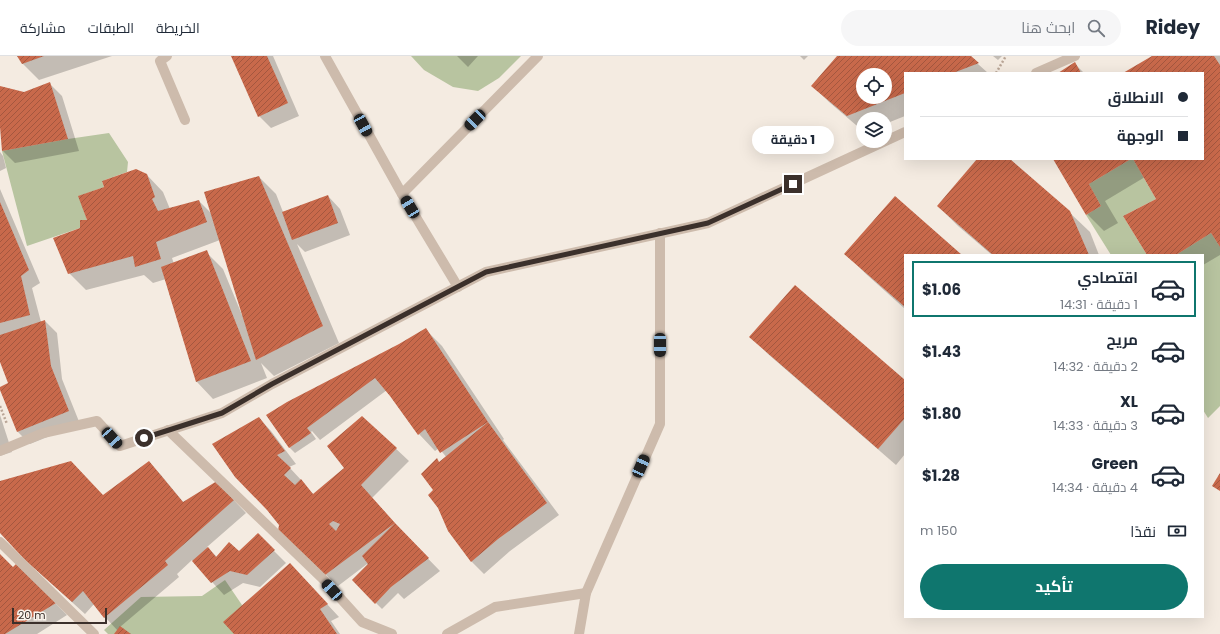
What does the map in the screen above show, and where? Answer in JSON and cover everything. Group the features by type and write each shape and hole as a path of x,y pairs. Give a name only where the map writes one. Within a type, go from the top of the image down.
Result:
{"street":[{"path":"167,56 160,61 185,120"},
{"path":"325,56 402,194 458,287"},
{"path":"402,194 538,56"},
{"path":"1038,72 1075,56"},
{"path":"0,451 43,433 97,421 120,446 222,413 272,384 486,272 708,223 904,132"},
{"path":"580,634 586,593 660,424 660,233"},
{"path":"168,430 322,579 362,622 392,634"},
{"path":"0,542 94,634"},
{"path":"448,634 495,607 586,593"}],"path":[{"path":"997,72 1006,56"}],"green space":[{"path":"411,56 521,56 499,78 478,91 453,87 424,70"},
{"path":"109,133 128,162 127,172 102,181 104,187 79,196 87,220 80,220 80,228 27,246 2,151"},
{"path":"1129,160 1134,160 1156,199 1123,216 1146,254 1110,254 1086,215 1101,206 1089,184"},
{"path":"1211,233 1220,247 1220,406 1208,418 1204,412 1204,254 1178,254"},
{"path":"225,580 242,605 234,634 108,634 104,630 141,597 202,596"}],"building":[{"path":"17,56 44,56 22,64"},
{"path":"231,56 267,56 288,103 258,117"},
{"path":"837,56 971,56 979,63 956,72 904,72 904,93 892,98 892,68 856,68 856,104 877,104 847,116 811,86"},
{"path":"1152,56 1214,56 1220,65 1220,247 1211,233 1178,254 1146,254 1123,216 1156,199 1134,160 1204,160 1204,72 1125,72"},
{"path":"1075,62 1080,72 1060,72"},
{"path":"50,82 68,139 2,151 0,127 0,86 24,92"},
{"path":"976,160 1011,160 1070,211 1089,254 992,254 937,206"},
{"path":"1054,160 1129,160 1089,184 1101,206 1086,215"},
{"path":"136,169 147,174 155,197 152,199 158,211 199,200 207,222 156,242 161,259 135,267 133,256 68,274 53,238 80,228 80,220 87,220 78,196 104,187 102,181"},
{"path":"259,176 323,326 256,360 204,192"},
{"path":"328,195 338,223 292,240 282,212"},
{"path":"895,196 961,254 904,254 904,306 844,254"},
{"path":"0,202 29,270 21,276 30,315 0,323"},
{"path":"207,250 251,361 196,382 161,267"},
{"path":"795,285 904,379 904,419 878,449 749,337"},
{"path":"45,320 51,366 69,411 17,432 0,390 0,387 8,383 0,362 0,335"},
{"path":"426,328 488,422 440,453 425,429 418,435 375,378 307,428 311,433 289,448 266,415 287,402 399,344"},
{"path":"362,416 397,448 361,485 395,523 325,575 278,531 279,525 267,510 235,477 212,444 259,417 285,451 277,455 291,468 284,475 295,485 301,479 313,494 344,468 327,446","holes":["333,521 340,524 336,531 329,524"]},
{"path":"488,422 547,503 498,539 471,562 448,531 438,508 428,495 433,490 421,474 437,458 439,462"},
{"path":"71,461 103,495 149,461 183,502 217,481 234,500 165,561 168,565 104,618 83,591 72,602 25,560 0,533 0,481"},
{"path":"1220,473 1220,491 1212,486"},
{"path":"395,523 429,558 391,587 375,604 352,580 368,564 362,556"},
{"path":"258,533 275,550 247,575 230,571 211,583 192,561 208,547 216,557 229,542 239,551"},
{"path":"0,554 13,567 17,563 56,603 5,634 0,634"},
{"path":"290,563 328,604 320,609 337,634 234,634 223,622"},
{"path":"120,626 131,634 114,634"}],"route":[{"path":"144,438 222,413 272,384 486,272 708,223 793,184"}]}
